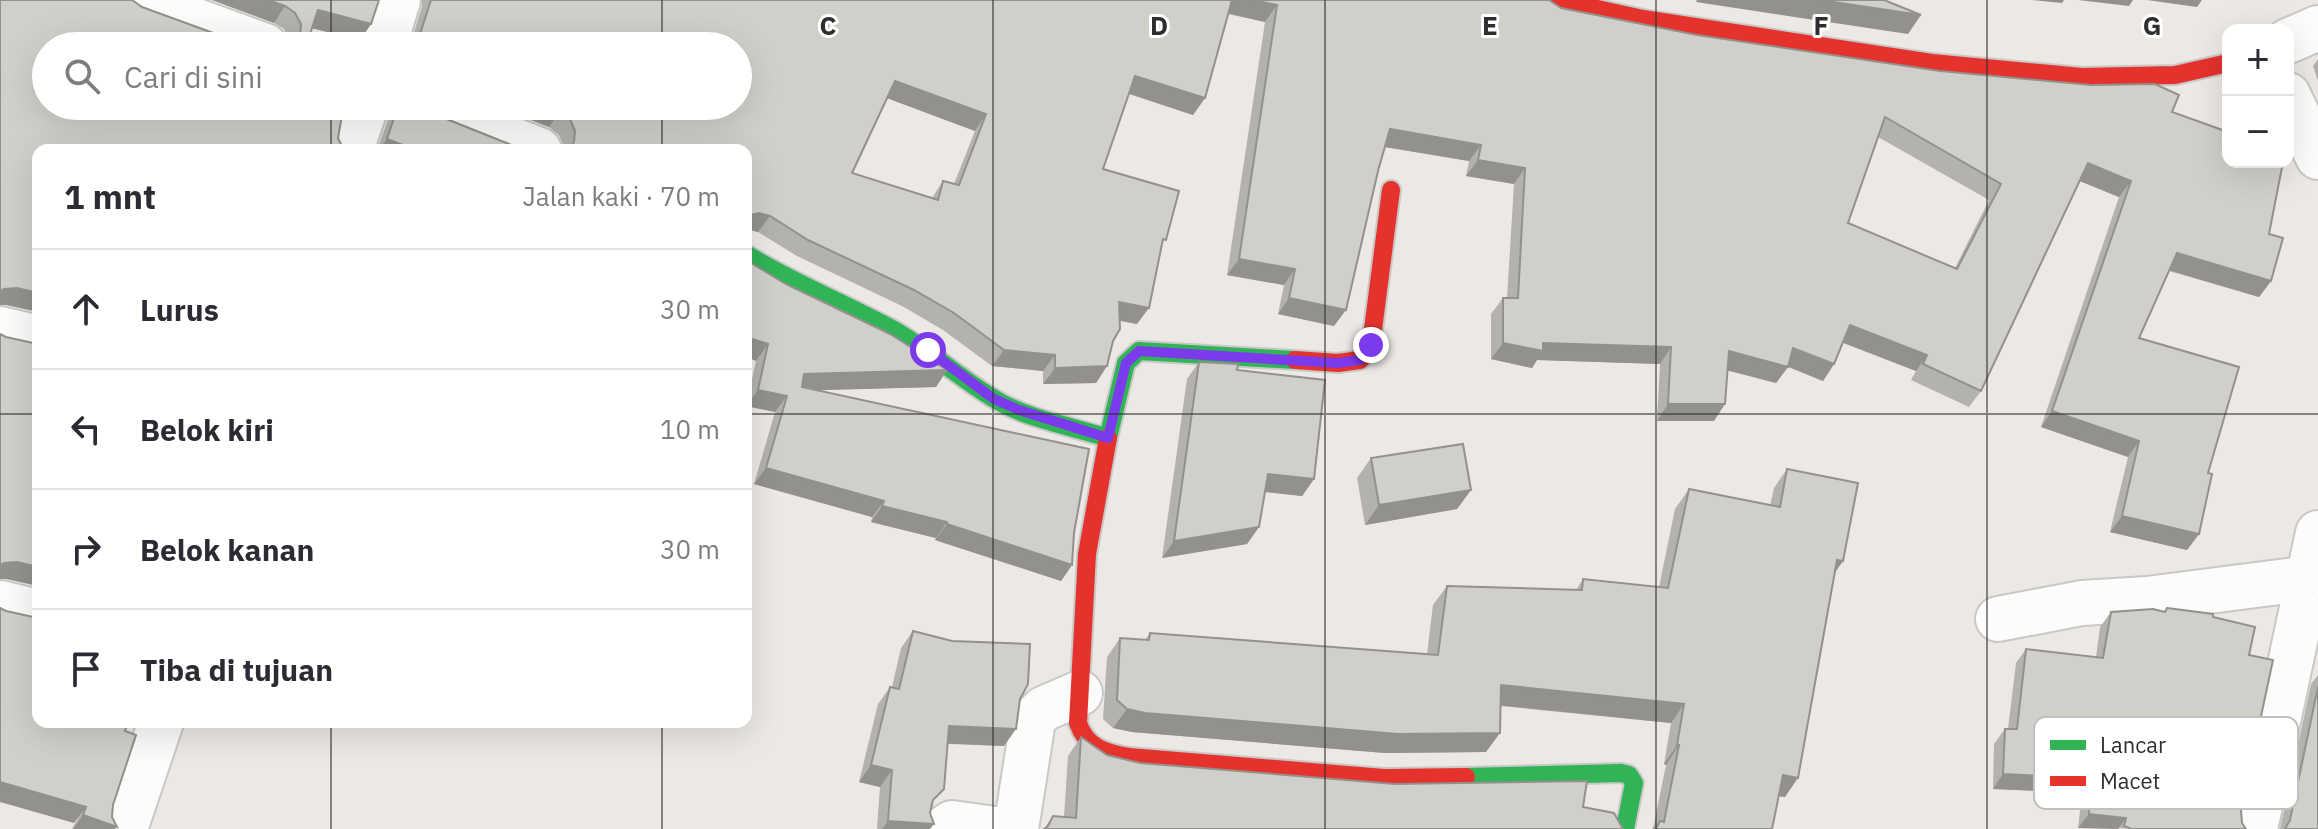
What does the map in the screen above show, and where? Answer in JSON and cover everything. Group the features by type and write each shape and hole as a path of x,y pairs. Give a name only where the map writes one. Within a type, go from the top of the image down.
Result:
{"street":[{"path":"139,0 227,32"},
{"path":"388,32 398,0"},
{"path":"1579,3 1643,19 1932,63 2082,77 2175,75 2222,64"},
{"path":"2294,38 2318,28"},
{"path":"2288,96 2318,157"},
{"path":"353,144 361,120"},
{"path":"463,120 524,144"},
{"path":"1391,190 1374,330 1371,345 1360,360 1338,363 1139,351 1126,363 1108,438 1087,554 1078,723 1083,738 1106,754 1117,756 1384,778 1621,773 1629,775 1634,783 1625,829"},
{"path":"752,258 785,278 928,350 994,399 1108,438"},
{"path":"0,329 32,337"},
{"path":"2281,717 2313,577 2318,533"},
{"path":"1998,619 2082,603 2147,599 2313,577"},
{"path":"0,603 32,611"},
{"path":"1016,829 1033,720 1043,709 1080,693"},
{"path":"125,829 159,728"},
{"path":"2255,829 2260,809"},
{"path":"943,829 952,823 995,829"}],"building":[{"path":"0,0 132,0 142,7 211,32 32,32 32,120 341,120 338,138 341,144 32,144 32,292 17,288 0,291"},
{"path":"268,0 379,0 371,24 318,10 311,32 300,32 301,24 295,13"},
{"path":"431,0 1232,0 1205,98 1135,76 1103,169 1179,191 1166,240 1163,239 1149,308 1119,302 1120,329 1113,341 1107,366 1055,368 1055,355 1004,350 954,313 914,290 808,240 770,216 752,215 752,144 572,144 575,131 570,120 752,120 752,32 421,32","holes":["895,81 986,114 959,185 943,181 938,200 852,173"]},
{"path":"1253,0 1549,0 1561,8 1697,35 1940,71 2091,85 2155,84 2179,95 2172,112 2222,130 2222,168 2282,168 2269,234 2283,238 2271,281 2177,253 2139,338 2239,367 2208,473 2212,474 2199,534 2122,516 2139,441 2052,411 2131,181 2088,163 1981,391 1923,364 1927,355 1850,325 1834,364 1793,348 1788,367 1729,351 1725,404 1668,404 1671,347 1543,343 1543,351 1503,343 1503,298 1518,298 1525,168 1478,160 1481,145 1390,129 1346,310 1289,298 1295,269 1239,259 1277,5","holes":["1885,117 2001,184 1957,269 1848,223"]},
{"path":"1820,0 1884,0 1921,15"},
{"path":"393,120 449,120 509,144 400,144 387,139"},
{"path":"752,264 786,284 890,334 947,370 804,374 802,387 1089,449 1074,533 1072,565 947,522 882,506 884,501 766,468 787,396 758,390 768,344 752,339"},
{"path":"0,334 32,343 32,566 17,562 0,565"},
{"path":"1199,362 1238,364 1237,370 1325,380 1314,479 1268,474 1259,527 1174,541"},
{"path":"1463,444 1471,490 1379,505 1371,458"},
{"path":"1787,469 1858,483 1843,561 1837,560 1798,778 1783,775 1772,829 1653,829 1660,821 1664,822 1684,704 1501,685 1500,733 1398,734 1145,713 1127,709 1117,700 1120,638 1149,640 1150,633 1438,655 1447,586 1582,590 1583,579 1668,588 1689,489 1780,507"},
{"path":"0,608 32,617 32,728 126,728 125,731 136,735 113,805 112,817 117,827 83,815 86,807 0,782"},
{"path":"2167,608 2213,614 2213,617 2255,627 2249,655 2273,660 2261,717 2034,717 2034,775 2003,774 2005,729 2017,729 2026,649 2103,658 2111,612 2153,609 2165,612"},
{"path":"913,631 952,641 1030,644 1028,684 1020,699 1016,729 949,726 944,789 933,800 930,813 934,824 888,821 892,770 871,765 890,687 899,689"},
{"path":"2318,687 2318,829 2285,829 2292,809 2298,809 2298,782"},
{"path":"1081,737 1107,755 1140,763 1395,784 1587,781 1583,807 1614,813 1623,829 1044,829 1053,816 1076,818"},
{"path":"2089,809 2241,809 2242,823 2246,829 2131,829 2124,826 2126,818 2089,814"}],"traffic: fast":[{"path":"752,257 892,329 1006,405 1034,417 1108,438 1126,363 1139,351 1295,360"},
{"path":"1466,777 1629,775 1634,783 1625,829"}],"traffic: jam":[{"path":"1556,0 1643,19 1932,63 2082,77 2175,75 2222,64"},
{"path":"1295,360 1338,363 1360,360 1371,345 1391,190"},
{"path":"1108,438 1087,554 1078,723 1091,743 1104,751 1129,757 1384,778 1466,777"}],"route":[{"path":"928,350 994,399 1108,438 1126,363 1139,351 1338,363 1360,360 1371,345"}]}
